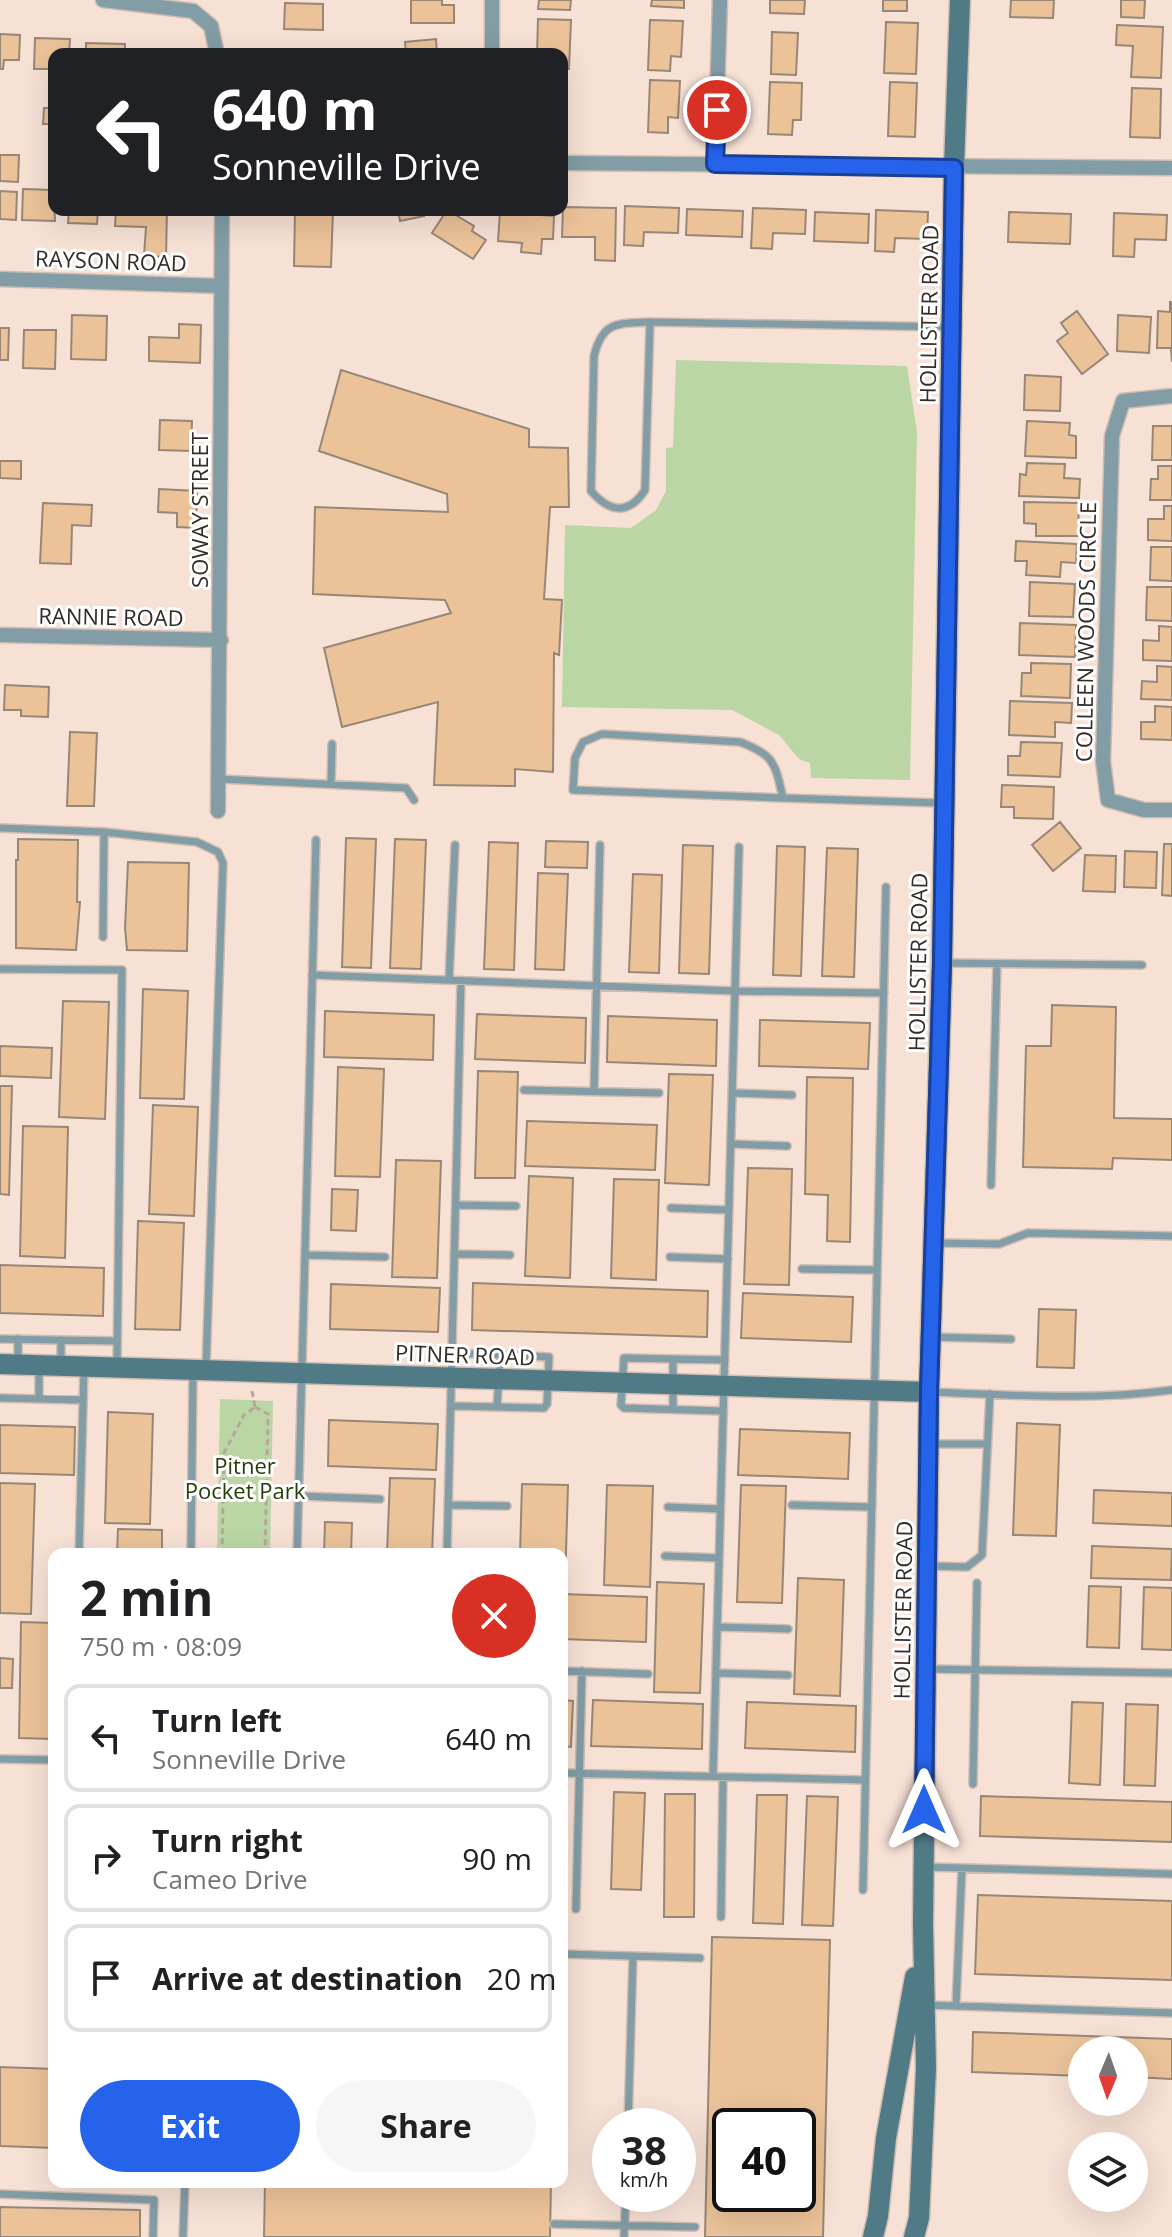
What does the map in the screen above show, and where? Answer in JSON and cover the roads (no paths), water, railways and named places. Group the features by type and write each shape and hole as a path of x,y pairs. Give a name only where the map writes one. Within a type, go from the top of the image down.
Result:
{"street":[{"path":"103,0 193,11 211,26 216,48"},
{"path":"492,0 492,48"},
{"path":"715,164 720,0"},
{"name":"HOLLISTER ROAD","path":"914,2237 919,2218 926,2068 923,1925 928,1444 942,963 954,168 960,0"},
{"path":"568,163 1172,168"},
{"name":"SOWAY STREET","path":"218,811 222,216"},
{"name":"RAYSON ROAD","path":"0,279 221,286"},
{"name":"COLLEEN WOODS CIRCLE","path":"1172,396 1123,401 1112,436 1103,761 1108,800 1144,810 1172,810"},
{"name":"RANNIE ROAD","path":"0,635 221,640"},
{"name":"PITNER ROAD","path":"9,1364 929,1392"},
{"name":"HOLLISTER ROAD","path":"873,2237 886,2138 923,1925"},
{"path":"886,2138 923,2143"}],"lane":[{"path":"650,322 645,490 636,503 618,509 601,503 591,491 594,356 598,338 613,324 650,322 953,327"},
{"path":"783,798 775,765 761,749 740,742 602,734 583,742 575,758 573,790 783,798 944,803"},
{"path":"331,784 332,744"},
{"path":"219,779 406,788 414,800"},
{"path":"0,828 104,832 197,842 218,852 223,863 191,1548"},
{"path":"103,937 104,832"},
{"path":"297,1548 316,840"},
{"path":"449,980 455,845"},
{"path":"594,1092 600,845"},
{"path":"713,1776 739,847"},
{"path":"863,1890 886,887"},
{"path":"942,963 1142,965"},
{"path":"991,1185 997,964"},
{"path":"0,969 122,970 117,1367"},
{"path":"312,975 735,991 884,993"},
{"path":"447,1548 461,981"},
{"path":"524,1090 659,1093"},
{"path":"732,1093 792,1095"},
{"path":"731,1144 787,1146"},
{"path":"456,1205 516,1206"},
{"path":"671,1208 729,1210"},
{"path":"933,1243 999,1244 1028,1233 1172,1236"},
{"path":"454,1254 510,1255"},
{"path":"305,1255 385,1257"},
{"path":"670,1257 728,1259"},
{"path":"802,1269 877,1270"},
{"path":"930,1336 1011,1339"},
{"path":"0,1339 117,1341"},
{"path":"9,1364 18,1339"},
{"path":"61,1340 61,1366"},
{"path":"451,1406 544,1408 547,1404 549,1357 452,1353"},
{"path":"497,1407 500,1356"},
{"path":"723,1411 624,1408 621,1405 624,1358 725,1360"},
{"path":"673,1359 673,1409"},
{"path":"39,1365 39,1399"},
{"path":"79,1548 84,1367"},
{"path":"929,1392 1139,1394 1172,1390"},
{"path":"926,1566 967,1567 982,1555 990,1394"},
{"path":"0,1398 83,1400"},
{"path":"928,1444 987,1444"},
{"path":"299,1496 380,1499"},
{"path":"448,1505 507,1506"},
{"path":"792,1505 872,1507"},
{"path":"668,1507 720,1509"},
{"path":"665,1556 719,1558"},
{"path":"973,1784 977,1583"},
{"path":"717,1627 788,1629"},
{"path":"925,1669 1172,1673"},
{"path":"568,1671 648,1674"},
{"path":"576,1909 582,1671"},
{"path":"716,1673 788,1675"},
{"path":"0,1759 48,1760"},
{"path":"568,1773 865,1780"},
{"path":"721,1917 723,1777"},
{"path":"924,1867 1172,1874"},
{"path":"956,2006 962,1868"},
{"path":"568,1954 700,1958"},
{"path":"629,2108 633,1956"},
{"path":"925,2005 1172,2013"},
{"path":"183,2237 185,2188"},
{"path":"0,2194 154,2200 153,2237"},
{"path":"624,2237 625,2212"},
{"path":"554,2224 695,2227"}],"park label":[{"name":"Pitner Pocket Park","path":"245,1478"}]}
